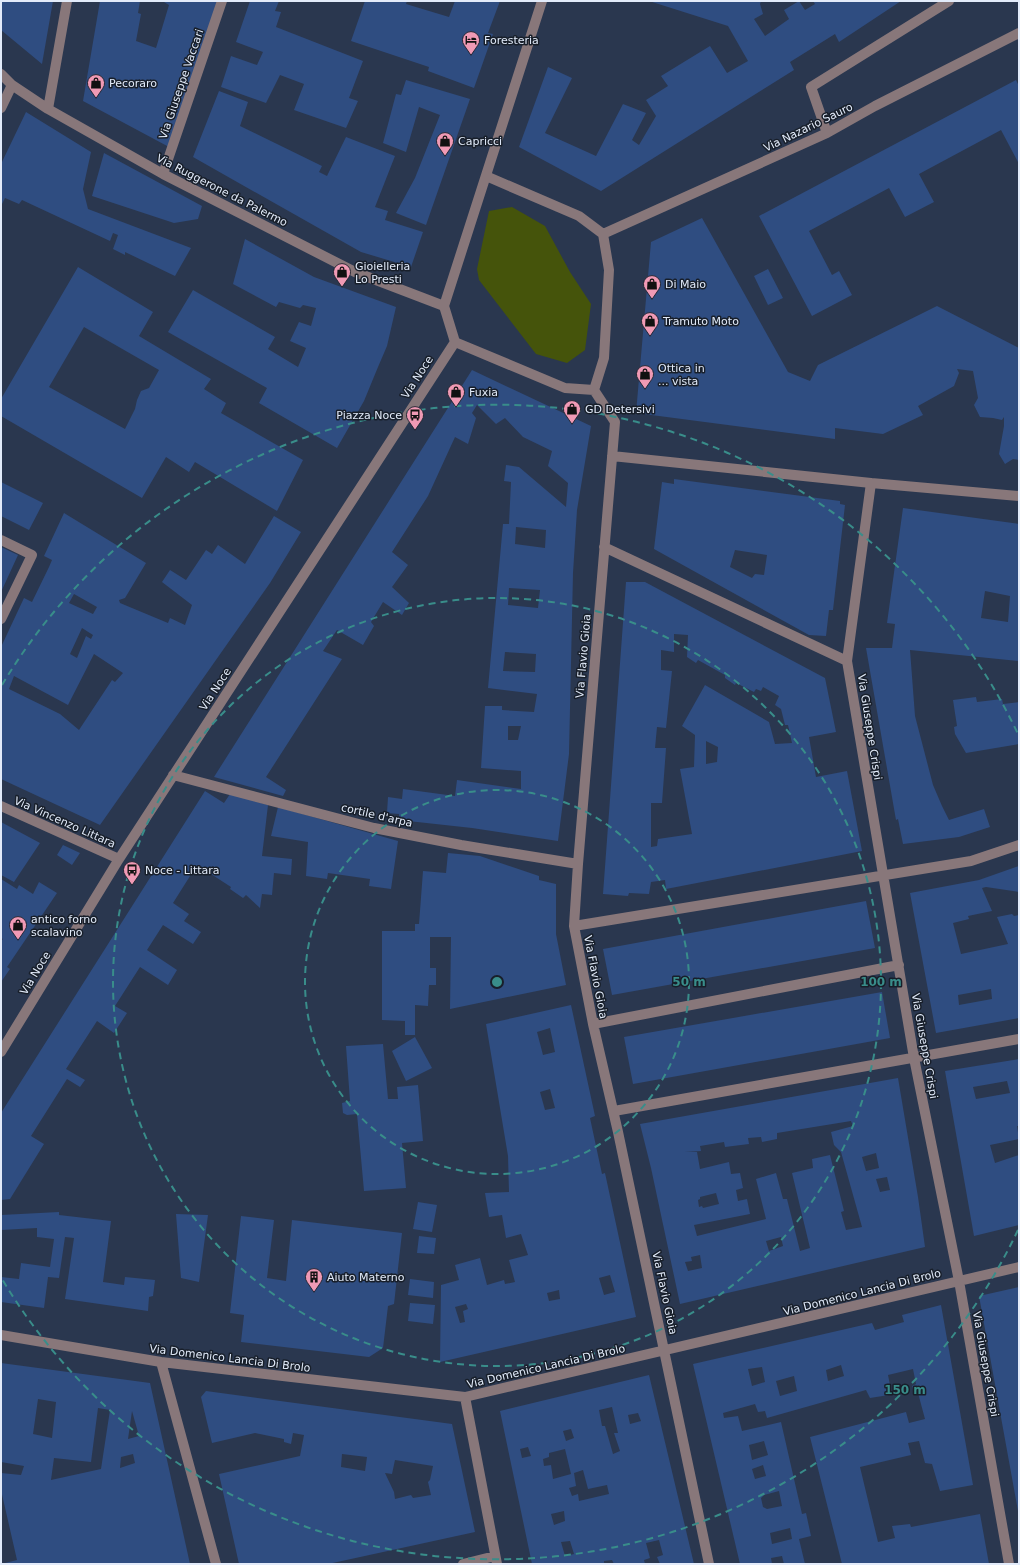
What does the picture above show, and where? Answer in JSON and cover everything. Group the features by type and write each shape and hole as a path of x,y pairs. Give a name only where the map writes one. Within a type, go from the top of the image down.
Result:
{"street":[{"path":"48,109 67,1"},
{"name":"Via Giuseppe Vaccari","path":"163,174 222,1"},
{"path":"486,176 579,216 603,234 609,270 604,358 594,390 565,388 454,342 444,306 542,1"},
{"path":"827,133 811,87 949,1"},
{"name":"Via Nazario Sauro","path":"603,234 827,133 875,106 1019,33"},
{"name":"Via Ruggerone da Palermo","path":"1,74 12,85 48,109 163,174 355,272 444,306"},
{"path":"1,108 12,85"},
{"name":"Via Noce","path":"1,1052 119,859 454,342"},
{"name":"Via Flavio Gioia","path":"594,390 615,422 574,926 593,1024 614,1111 709,1564"},
{"path":"612,456 871,483 1019,496"},
{"name":"Via Giuseppe Crispi","path":"871,483 847,661 914,1058 959,1281 1009,1564"},
{"path":"1,540 32,555 1,619"},
{"path":"604,547 847,661"},
{"name":"cortile d'arpa","path":"173,775 374,828 461,846 578,864"},
{"name":"Via Vincenzo Littara","path":"1,806 119,859"},
{"path":"574,926 882,874 971,861 1019,845"},
{"path":"593,1024 899,965"},
{"path":"614,1111 1019,1039"},
{"name":"Via Domenico Lancia Di Brolo","path":"1,1335 161,1362 465,1397 665,1352 1019,1267"},
{"path":"161,1362 216,1564"},
{"path":"463,1564 496,1560 465,1397"}],"green space":[{"path":"512,207 545,226 570,272 591,304 585,350 567,363 536,354 479,280 477,269 489,211"}],"building":[{"path":"2,1 53,1 42,64 1,30"},
{"path":"100,1 140,1 138,13 141,14 136,41 156,48 169,5 164,1 218,1 169,147 83,101"},
{"path":"250,1 279,1 275,11 281,12 276,27 363,61 349,98 358,101 346,128 294,110 304,84 280,75 266,103 221,87 231,56 257,65 263,52 236,42"},
{"path":"365,1 407,1 406,4 449,17 455,1 500,1 488,33 493,34 474,88 428,71 429,67 351,41"},
{"path":"649,1 761,1 760,4 763,14 754,19 765,36 789,19 784,10 799,1 805,10 815,4 813,1 901,1 839,42 835,34 790,62 794,70 601,191 519,147 548,67 572,78 545,133 596,156 623,104 646,113 632,140 639,145 656,116 646,100 668,86 661,76 710,46 727,73 748,61 728,26"},
{"path":"406,80 470,99 426,225 396,213 415,178 440,115 419,107 406,152 383,143 396,94 401,95"},
{"path":"1016,80 1019,86 1019,164 1001,130 919,174 934,202 905,217 889,188 809,231 832,275 839,271 852,295 812,316 759,216"},
{"path":"219,91 248,102 240,126 322,166 319,172 327,176 346,137 395,156 375,207 388,211 385,220 423,232 411,267 361,252 193,157"},
{"path":"26,112 91,152 83,189 88,209 191,248 175,276 125,252 125,255 113,249 118,235 113,233 110,241 22,200 19,204 5,198 1,206 1,164"},
{"path":"104,153 202,206 198,219 174,223 92,196"},
{"path":"702,218 788,372 810,381 818,365 937,306 1019,348 1019,460 1013,459 1005,464 999,454 1004,426 1004,417 1002,420 980,417 974,405 978,398 973,371 957,369 959,373 954,386 918,406 923,415 883,434 835,428 835,439 636,413 651,242"},
{"path":"245,239 314,277 396,307 387,346 364,401 337,448 259,403 267,388 168,332 193,290 275,337 268,349 298,367 306,348 290,341 299,322 311,326 316,308 303,305 300,308 279,302 276,307 233,284"},
{"path":"78,267 153,312 139,336 211,379 204,389 226,403 221,413 303,460 277,511 195,462 189,472 166,457 142,498 1,416 1,399","holes":["84,327 159,370 149,388 141,391 135,409 125,429 49,387"]},
{"path":"768,269 783,298 768,305 754,276"},
{"path":"472,370 591,426 577,510 573,573 569,754 558,841 472,828 399,820 399,814 387,813 388,797 402,799 403,789 455,796 457,780 521,789 521,771 481,768 485,706 502,706 502,710 534,712 537,694 488,688 503,524 509,524 511,482 504,481 506,465 519,467 566,507 568,483 548,466 552,451 523,437 505,418 496,424 477,405 472,413 476,418 468,444 455,437 428,496 392,552 408,565 392,587 409,603 402,615 383,602 371,622 374,626 363,645 337,630 323,651 342,659 266,777 286,790 283,796 214,777","holes":["516,527 546,530 545,548 515,544","509,588 540,590 538,608 508,605","505,652 536,654 535,672 503,671","508,726 521,726 518,740 508,740"]},
{"path":"674,479 840,501 840,504 845,505 833,610 829,610 826,636 809,635 654,549 662,482 674,484","holes":["735,550 767,555 764,575 755,574 752,578 730,567"]},
{"path":"1,482 43,503 29,530 1,516"},
{"path":"903,508 1019,524 1019,661 910,650 915,716 933,785 942,806 949,820 984,809 990,827 959,837 903,844 898,819 896,820 866,648 892,648 895,624 887,623","holes":["985,591 1010,596 1008,622 981,618"]},
{"path":"64,513 146,563 125,598 119,600 120,603 168,623 170,618 185,625 192,605 162,582 170,570 186,580 206,550 212,554 218,545 245,564 274,516 301,532 270,583 100,825 1,779 1,647 24,598 32,602 49,567 52,560 44,556","holes":["74,594 97,607 93,614 69,603","82,628 93,635 91,639 86,636 77,658 70,654","94,654 123,673 115,682 112,680 79,730 60,714 9,689 14,676 68,705"]},
{"path":"1,547 18,555 1,592"},
{"path":"626,582 645,582 825,678 836,732 809,737 816,777 847,771 862,851 666,889 665,880 651,882 649,894 629,893 628,896 603,894","holes":["674,634 688,635 687,657 696,663 698,660 725,675 725,678 735,685 736,683 754,692 756,689 761,691 763,687 779,696 775,705 781,709 785,725 788,725 792,743 775,744 769,722 705,685 682,726 695,735 694,767 680,769 692,834 658,839 657,846 651,847 651,803 662,803 666,748 655,748 657,727 666,728 672,671 661,670 661,650 674,652","706,741 718,747 717,762 706,764"]},
{"path":"976,697 977,702 1002,699 1003,704 1019,702 1019,744 966,753 955,734 954,727 957,726 953,700"},
{"path":"205,791 224,803 230,794 268,805 262,856 292,859 291,875 274,873 272,895 262,894 260,908 246,895 243,898 230,889 231,887 197,865 173,903 189,914 184,921 201,932 193,944 163,925 147,950 177,970 168,985 140,967 115,1006 127,1013 114,1033 97,1021 66,1069 85,1080 80,1087 67,1079 31,1136 44,1144 10,1199 1,1200 1,1113"},
{"path":"278,807 398,841 391,889 369,886 370,879 328,873 327,879 306,876 308,842 271,836"},
{"path":"1,822 40,843 14,882 1,875"},
{"path":"63,845 80,853 72,865 57,855"},
{"path":"448,853 480,856 539,876 539,880 556,884 556,934 566,985 450,1009 451,937 430,937 430,968 436,968 436,985 429,985 428,1006 415,1005 415,1035 405,1035 405,1021 382,1020 382,931 415,931 415,924 419,924 423,871 446,873"},
{"path":"1019,866 1019,892 986,887 982,888 992,911 968,916 969,919 953,923 961,954 1008,944 997,917 1012,914 1014,916 1019,915 1019,1018 936,1033 910,893 979,880","holes":["991,989 992,999 959,1005 958,995"]},
{"path":"1,879 17,889 19,885 33,894 39,882 57,893 7,967 10,969 1,982 1,941 3,939 1,938"},
{"path":"866,901 875,948 612,995 603,949"},
{"path":"882,992 890,1038 633,1084 624,1037"},
{"path":"571,1005 595,1116 590,1118 602,1174 605,1173 636,1317 440,1362 441,1285 459,1280 455,1265 480,1258 487,1285 504,1280 505,1284 515,1282 509,1260 528,1255 521,1234 506,1238 502,1215 489,1217 485,1193 509,1192 508,1156 486,1024","holes":["550,1028 555,1052 543,1055 537,1032","550,1089 555,1108 545,1110 540,1092","610,1275 615,1292 604,1295 599,1278","559,1290 560,1299 549,1301 547,1293","466,1304 468,1309 463,1311 465,1322 460,1323 455,1307"]},
{"path":"415,1037 432,1068 406,1081 392,1051"},
{"path":"383,1044 388,1099 398,1099 397,1087 418,1085 423,1141 402,1143 406,1188 364,1191 357,1114 347,1115 343,1113 342,1103 350,1101 346,1046"},
{"path":"1019,1059 1019,1126 1017,1126 1019,1139 990,1145 995,1163 1019,1155 1019,1225 974,1236 945,1071","holes":["1007,1081 1010,1093 976,1099 973,1087"]},
{"path":"898,1078 925,1247 680,1304 640,1124","holes":["851,1121 853,1126 831,1132 834,1145 841,1152 862,1227 846,1230 841,1212 844,1211 830,1155 812,1159 813,1168 792,1173 810,1248 800,1251 787,1199 783,1199 776,1173 756,1179 766,1219 697,1236 694,1225 750,1214 747,1199 738,1201 736,1190 743,1188 740,1173 731,1174 729,1162 700,1169 697,1152 685,1152 701,1151 700,1146 724,1142 725,1147 749,1144 748,1138 761,1137 762,1142 777,1139 777,1133","876,1153 879,1168 866,1171 862,1157","887,1177 890,1190 880,1192 876,1179","716,1193 719,1204 703,1208 702,1206 699,1207 698,1200 700,1197","781,1237 783,1246 769,1251 766,1241","700,1255 702,1268 688,1271 685,1262 692,1261 691,1257"]},
{"path":"418,1202 437,1205 432,1232 413,1229"},
{"path":"59,1212 59,1215 111,1221 103,1282 124,1285 125,1277 155,1280 153,1296 149,1297 148,1311 65,1299 74,1238 65,1237 59,1278 48,1277 44,1308 1,1302 1,1277 19,1279 21,1263 50,1267 54,1239 37,1237 37,1228 1,1230 1,1215"},
{"path":"176,1214 208,1215 199,1282 181,1278"},
{"name":"Aiuto Materno","path":"241,1216 274,1220 267,1278 286,1281 292,1220 402,1233 394,1304 388,1306 383,1348 369,1357 241,1342 244,1315 230,1313"},
{"path":"419,1236 436,1238 434,1254 417,1253"},
{"path":"410,1279 434,1282 433,1298 408,1295"},
{"path":"1019,1287 1019,1511 1018,1511 979,1296"},
{"path":"410,1303 435,1305 433,1324 408,1321"},
{"path":"941,1305 973,1485 940,1491 932,1464 925,1463 919,1441 908,1443 911,1455 860,1467 878,1542 895,1538 892,1526 910,1524 911,1527 980,1514 989,1564 842,1564 810,1437 906,1412 909,1423 925,1419 918,1393 914,1393 912,1386 916,1384 913,1369 888,1375 890,1385 887,1386 889,1395 870,1398 866,1390 767,1418 765,1411 758,1412 755,1404 723,1413 724,1418 738,1416 742,1431 781,1422 802,1514 806,1513 811,1536 799,1539 805,1564 784,1564 782,1556 771,1558 772,1564 740,1564 693,1364 872,1323 875,1330 904,1322 902,1315","holes":["841,1365 844,1376 828,1381 826,1370","762,1367 765,1382 752,1386 748,1369","794,1376 797,1391 780,1396 776,1381","764,1441 768,1455 752,1460 749,1445","763,1465 766,1476 755,1479 752,1469","779,1491 782,1506 767,1509 763,1507 761,1498 764,1495","790,1528 792,1539 772,1544 770,1533"]},
{"path":"1,1363 150,1383 190,1564 1,1564 17,1560 1,1490 1,1473 21,1475 24,1466 1,1462","holes":["38,1399 56,1402 52,1438 33,1434","98,1408 110,1410 101,1469 51,1480 54,1458 91,1462","132,1411 139,1436 128,1439","133,1454 135,1463 120,1468 121,1457"]},
{"path":"649,1375 694,1564 660,1564 657,1557 663,1555 659,1540 646,1543 650,1558 644,1560 645,1564 614,1564 612,1560 604,1561 604,1564 532,1564 500,1411","holes":["612,1407 618,1433 614,1433 620,1451 613,1454 605,1426 602,1426 599,1410","638,1413 641,1421 630,1424 628,1415","571,1429 574,1438 566,1441 563,1431","528,1447 531,1456 522,1458 520,1449","565,1449 571,1474 553,1479 551,1465 544,1466 543,1459 549,1457 549,1453","583,1470 588,1489 607,1485 609,1494 579,1501 578,1494 572,1496 569,1488 576,1486 574,1473","564,1511 565,1521 554,1525 551,1514","570,1541 574,1554 565,1556 561,1542"]},
{"path":"206,1391 452,1424 475,1532 328,1564 239,1564 219,1474 300,1456 304,1435 293,1433 291,1444 284,1442 284,1439 255,1433 212,1443 201,1397","holes":["342,1454 367,1457 365,1471 341,1467","395,1460 433,1466 430,1480 428,1482 431,1495 413,1498 411,1495 395,1499 394,1492 385,1473 392,1474"]}],"place":[{"name":"Foresteria","path":"471,55"},
{"name":"Pecoraro","path":"96,98"},
{"name":"Capricci","path":"445,156"},
{"name":"Gioielleria Lo Presti","path":"342,287"},
{"name":"Di Maio","path":"652,299"},
{"name":"Tramuto Moto","path":"650,336"},
{"name":"Ottica in ... vista","path":"645,389"},
{"name":"Fuxia","path":"456,407"},
{"name":"GD Detersivi","path":"572,424"},
{"name":"Piazza Noce","path":"415,430"},
{"name":"Noce - Littara","path":"132,885"},
{"name":"antico forno scalavino","path":"18,940"},
{"name":"Aiuto Materno","path":"314,1292"}]}
